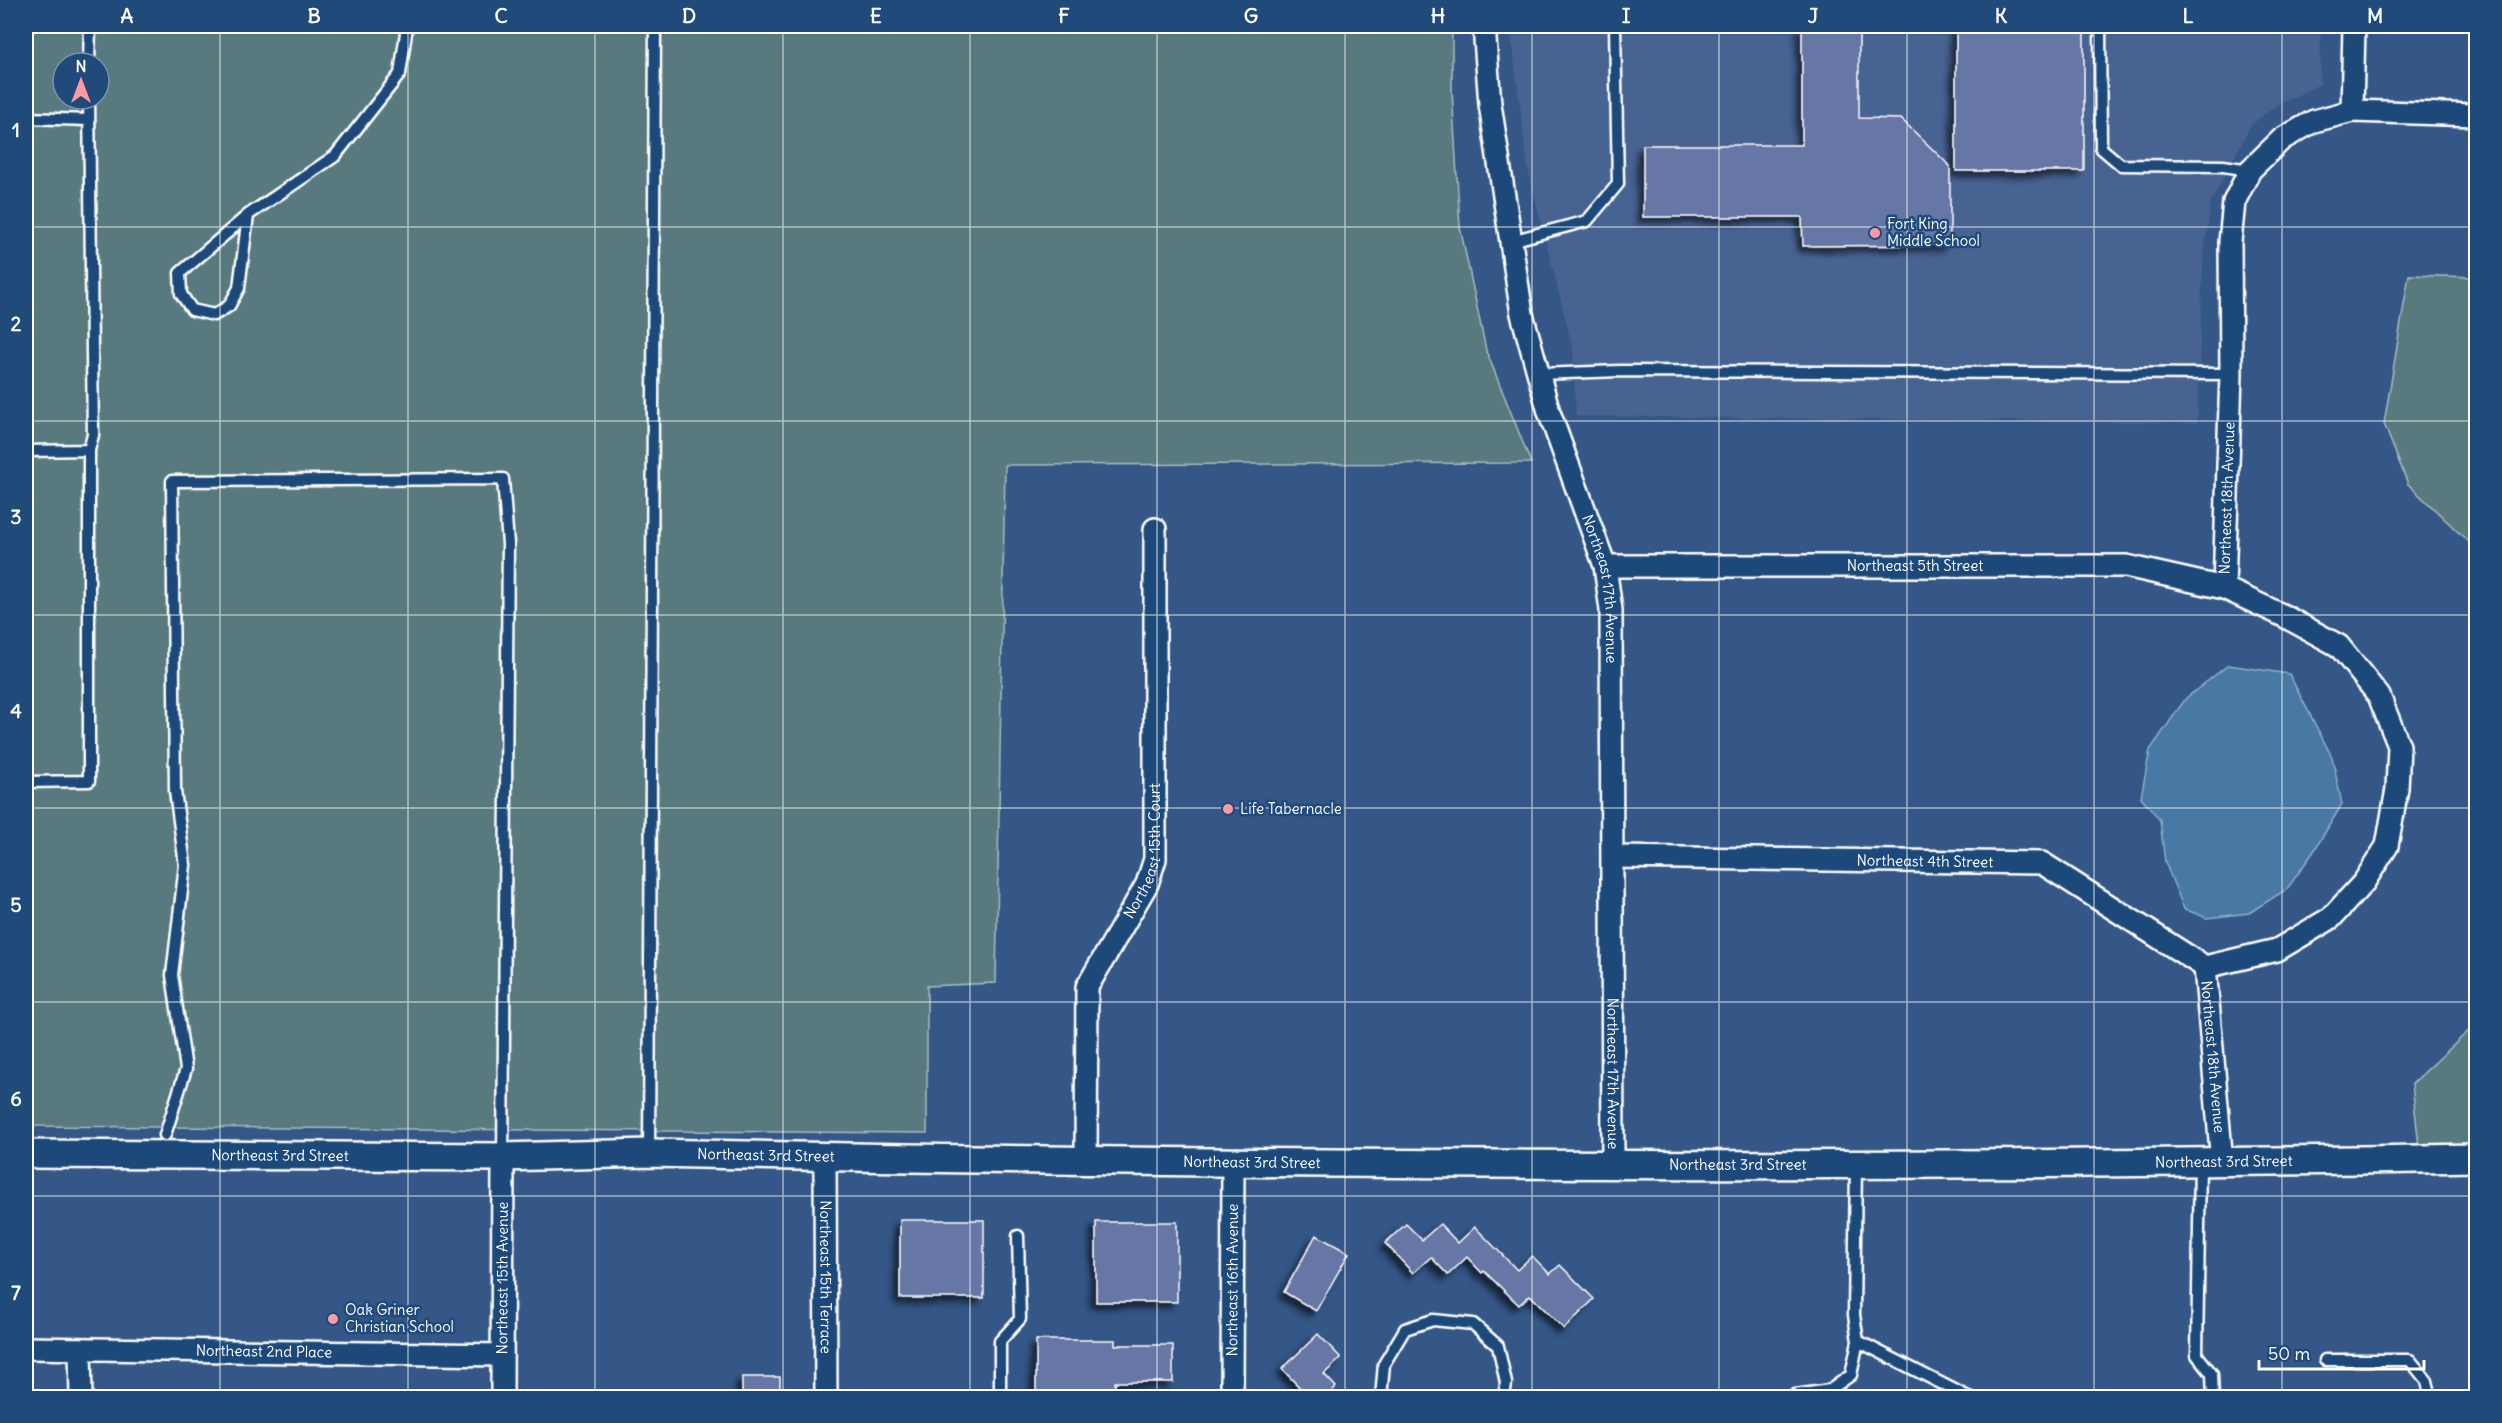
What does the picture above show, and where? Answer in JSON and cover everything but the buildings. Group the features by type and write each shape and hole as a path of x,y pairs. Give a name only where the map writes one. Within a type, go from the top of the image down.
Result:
{"street":[{"name":"Northeast 17th Avenue","path":"1484,26 1490,104 1522,314 1549,412 1605,566 1611,610 1613,1166"},
{"path":"2352,111 2354,26"},
{"name":"Northeast 18th Avenue","path":"2211,1163 2205,967 2277,950 2331,918 2364,882 2387,846 2397,789 2399,757 2399,746 2379,696 2339,646 2284,616 2224,588 2232,374 2230,242 2234,202 2250,170 2282,139 2314,121 2352,111 2476,115"},
{"name":"Northeast 15th Court","path":"1086,1160 1087,987 1147,884 1155,859 1155,529"},
{"name":"Northeast 5th Street","path":"1605,566 2126,566 2224,588"},
{"name":"Northeast 4th Street","path":"1613,857 2042,863 2205,967"},
{"name":"Northeast 3rd Street","path":"26,1154 503,1157 649,1153 1613,1166 2211,1163 2476,1158"},
{"name":"Northeast 15th Avenue","path":"502,1398 503,1157"},
{"name":"Northeast 15th Terrace","path":"825,1157 826,1398"},
{"name":"Northeast 16th Avenue","path":"1232,1398 1233,1161"},
{"name":"Northeast 2nd Place","path":"26,1348 502,1355"},
{"path":"80,1349 81,1398"}],"lane":[{"path":"89,51 90,26"},
{"path":"248,215 239,288 229,306 214,315 192,309 181,294 180,273 248,215 335,156 400,74 407,26"},
{"path":"649,1153 655,26"},
{"path":"1511,241 1587,221 1618,184 1615,26"},
{"path":"2100,26 2101,148 2121,165 2223,166 2250,170"},
{"path":"26,782 88,781 89,450 93,435 88,111"},
{"path":"26,118 88,120"},
{"path":"1539,374 1620,371 2232,374"},
{"path":"26,451 89,450"},
{"path":"165,1135 186,1069 172,975 185,864 175,791 172,481 503,479 508,556 503,1157"},
{"path":"2211,1163 2197,1355 2212,1374 2213,1398"},
{"path":"1793,1398 1795,1395 1830,1390 1851,1376 1858,1341 1854,1315 1856,1164"},
{"path":"1000,1398 1000,1341 1020,1319 1018,1236"},
{"path":"1381,1398 1384,1364 1405,1329 1433,1320 1473,1324 1498,1347 1506,1383 1504,1398"},
{"path":"1858,1341 1970,1398"},
{"path":"2325,1360 2410,1360 2427,1381 2431,1398"}],"shaded area":[{"name":"Fort King Middle School","path":"1510,26 2321,26 2320,84 2274,107 2251,125 2211,202 2203,264 2197,423 1576,416 1573,349 1528,170"},
{"path":"2228,665 2289,674 2332,757 2342,804 2314,851 2287,889 2249,913 2207,918 2184,909 2165,862 2160,820 2141,797 2150,750 2186,698"}],"green space":[{"path":"26,26 1452,26 1452,91 1460,227 1486,350 1531,463 1005,465 996,983 927,986 927,1133 26,1126"},
{"path":"2409,275 2476,277 2476,549 2408,484 2384,424"},
{"path":"2476,1024 2476,1145 2419,1146 2412,1084"}],"place":[{"name":"Fort King Middle School","path":"1875,233"},
{"name":"Life Tabernacle","path":"1228,809"},
{"name":"Oak Griner Christian School","path":"333,1319"}]}
